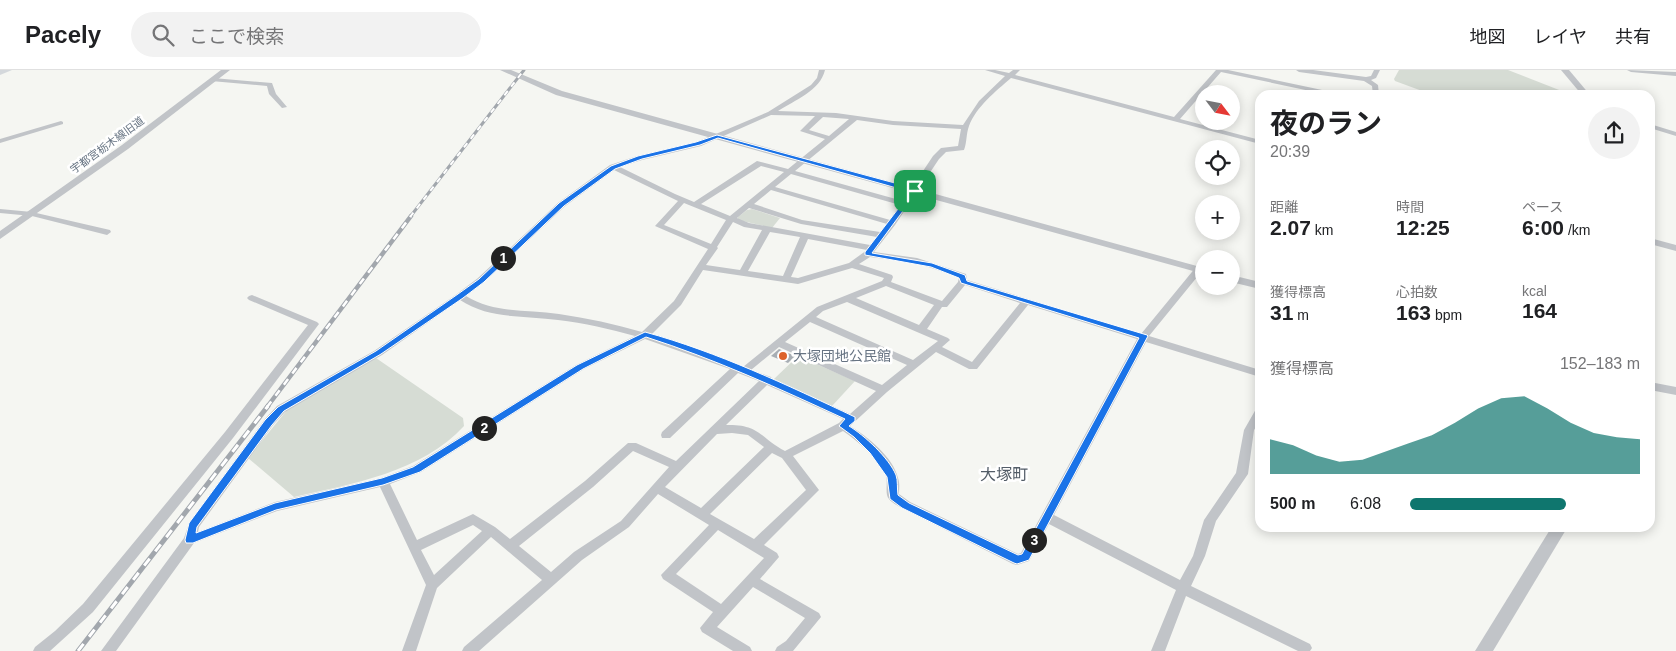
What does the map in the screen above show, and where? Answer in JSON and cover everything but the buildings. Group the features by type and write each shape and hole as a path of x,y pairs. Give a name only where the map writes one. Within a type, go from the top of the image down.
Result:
{"main road":[{"path":"0,72 7,70"}],"street":[{"name":"宇都宮栃木線旧道","path":"0,236 226,70"},
{"path":"504,70 559,93 1195,268"},
{"path":"108,651 190,540 192,526 268,422 281,409 378,353 482,280 562,204 613,167 640,158 698,144 770,113 817,82 822,70"},
{"path":"988,70 1255,141"},
{"path":"700,267 798,281 852,265 869,251 892,223 940,154 944,150 961,148 965,127 996,87 1017,70"},
{"path":"1176,119 1219,70 1316,90"},
{"path":"1299,70 1366,79 1375,84 1376,90"},
{"path":"1366,79 1374,77 1377,70"},
{"path":"1565,70 1582,90"},
{"path":"1631,70 1676,74"},
{"path":"213,80 270,84 269,90 272,95 284,107"},
{"path":"770,113 856,117 893,123 965,127"},
{"path":"822,115 804,131 830,138"},
{"path":"190,540 275,507 383,482 417,470 580,367 645,335 678,303 730,220 856,117"},
{"path":"0,141 61,123"},
{"path":"1655,128 1676,134"},
{"path":"694,205 760,163 905,204"},
{"path":"613,167 730,220 932,265 963,276 964,282"},
{"path":"771,188 892,223"},
{"path":"683,200 659,226 714,248"},
{"path":"748,205 802,222 882,235"},
{"path":"0,211 32,214 108,232"},
{"path":"743,273 767,229"},
{"path":"786,279 805,236"},
{"path":"1655,242 1676,248"},
{"path":"852,265 889,277 886,283"},
{"path":"460,296 475,307 490,312 560,317 645,335 684,346 767,380 847,422 857,435 873,450 892,476 893,496 906,506 1017,560 1025,557 1144,336 1195,278"},
{"path":"1240,280 1255,285"},
{"path":"964,282 1144,336 1255,372"},
{"path":"666,435 741,369 778,343 820,309 886,283 944,305 964,282"},
{"path":"40,651 88,608 223,442 314,324 252,298"},
{"path":"786,455 847,422 945,340 847,298"},
{"path":"935,348 973,367 1026,302"},
{"path":"921,330 940,304"},
{"path":"809,318 915,365"},
{"path":"778,343 883,390"},
{"path":"469,651 578,556 625,524 677,466 767,380"},
{"path":"1655,387 1676,391"},
{"path":"1158,651 1183,588 1200,556 1210,520 1242,474 1248,430 1255,420"},
{"path":"716,430 743,429 756,434 778,453 786,455 813,490 755,546"},
{"path":"510,546 589,484 632,446 677,466"},
{"path":"702,514 771,447"},
{"path":"383,482 432,585"},
{"path":"657,488 773,556 707,628 745,651"},
{"path":"1047,517 1183,588 1305,648"},
{"path":"415,547 473,519 491,530 551,580"},
{"path":"717,524 667,575 722,611"},
{"path":"409,651 432,585 491,530"},
{"path":"1484,651 1557,532"},
{"path":"751,580 814,617 791,645 782,651"}],"shaded area":[{"path":"1399,70 1508,70 1559,90 1419,90 1394,79"},
{"path":"752,209 780,218 772,228 738,220 738,217 747,210"},
{"path":"798,356 855,381 832,406 774,379"},
{"path":"376,358 463,418 464,426 447,442 428,455 407,465 362,481 294,497 248,458 287,410"}],"railway":[{"path":"410,217 524,70"},
{"path":"267,407 411,216"},
{"path":"78,651 268,406"}],"place":[{"name":"大塚団地公民館","path":"783,356"}],"district":[{"name":"大塚町","path":"1004,474"}],"route":[{"path":"717,136 915,191 868,254 932,265 963,276 964,282 1144,336 1025,557 1017,560 906,506 893,496 892,476 873,450 857,435 843,426 852,419 708,355 645,335 580,367 417,470 383,482 275,507 190,540 192,526 268,422 281,409 298,397 378,353 408,334 482,280 536,226 562,204 613,167 671,149 698,144 717,136"}]}
